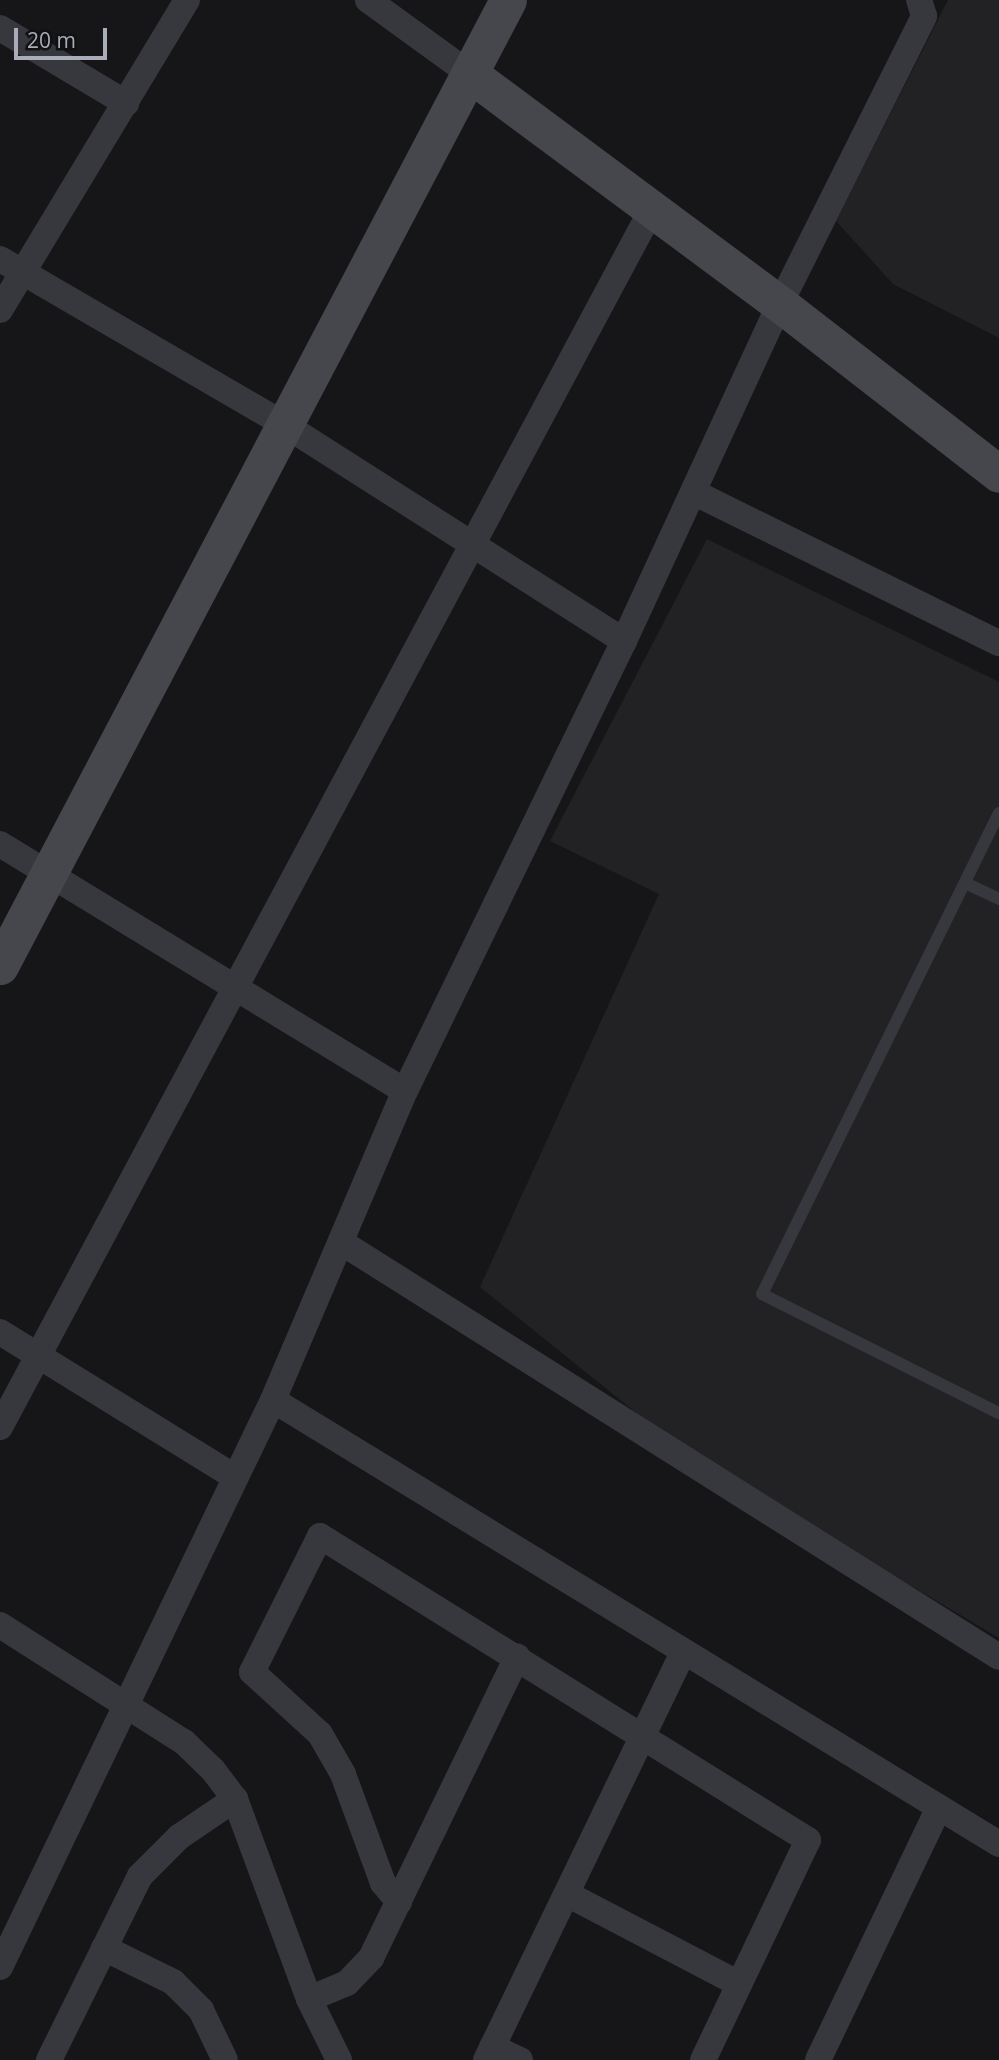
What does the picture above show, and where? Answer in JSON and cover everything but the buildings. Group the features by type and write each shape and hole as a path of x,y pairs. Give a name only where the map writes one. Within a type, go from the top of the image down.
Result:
{"street":[{"path":"0,310 187,0"},
{"path":"368,0 780,304 999,474"},
{"path":"0,966 508,0"},
{"path":"1,1960 273,1400 344,1244 344,1225 405,1091 624,641 780,304 924,16 919,0"},
{"path":"0,28 126,103"},
{"path":"0,1427 470,541 652,209"},
{"path":"0,259 285,425 624,641"},
{"path":"693,492 999,643"},
{"path":"0,844 405,1091"},
{"path":"344,1244 999,1657"},
{"path":"0,1332 235,1477"},
{"path":"273,1400 999,1844"},
{"path":"399,1902 383,1883 343,1774 320,1734 252,1672 320,1536 644,1734 808,1840 703,2060"},
{"path":"0,1625 184,1742 235,1798 309,1999 339,2060"},
{"path":"520,2060 489,2053 683,1653"},
{"path":"309,1999 347,1983 372,1958 517,1657"},
{"path":"49,2060 140,1876 179,1837 235,1798"},
{"path":"818,2060 939,1808"},
{"path":"567,1894 739,1984"},
{"path":"104,1948 173,1982 201,2010 225,2060"}],"lane":[{"path":"999,813 762,1294 999,1413"},
{"path":"965,883 999,899"}],"shaded area":[{"path":"948,0 999,0 999,338 893,284 836,221"},
{"path":"707,539 999,682 999,1638 681,1449 480,1287 659,894 550,841"}]}
